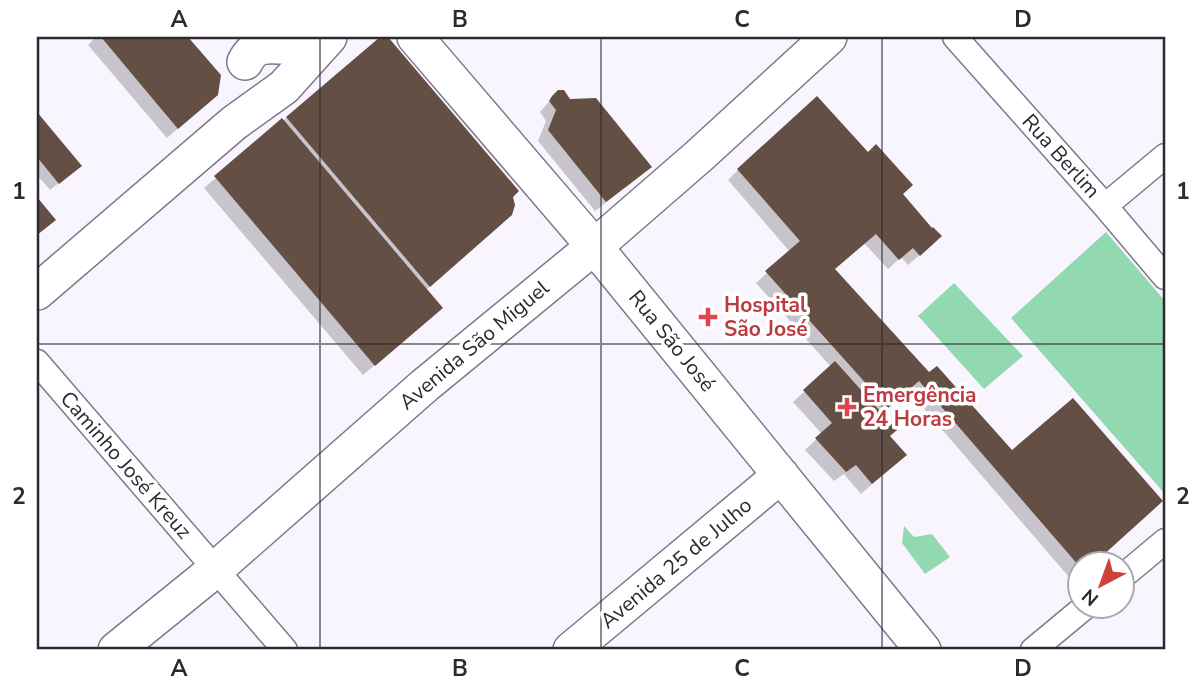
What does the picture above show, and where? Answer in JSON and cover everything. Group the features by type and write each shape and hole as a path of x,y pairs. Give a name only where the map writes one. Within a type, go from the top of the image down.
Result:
{"main road":[{"name":"Rua São José","path":"415,37 594,246 923,650"},
{"name":"Avenida São Miguel","path":"116,650 216,569 424,386 699,156 829,37"},
{"path":"250,50 295,46 327,38"},
{"path":"37,292 234,123 283,87 327,38"},
{"path":"250,50 283,50 292,65 292,74 283,87"},
{"path":"234,123 245,104 250,50"},
{"name":"Avenida 25 de Julho","path":"571,650 780,475"}],"street":[{"name":"Rua Berlim","path":"955,37 1165,277"},
{"path":"1105,206 1165,156"},
{"name":"Caminho José Kreuz","path":"37,362 285,650"},
{"path":"1136,565 1165,541"},
{"path":"1033,650 1070,620"}],"green space":[{"path":"1106,232 1165,301 1165,494 1011,318"},
{"path":"954,283 1023,356 984,389 918,316"},
{"path":"904,526 914,537 932,534 950,557 925,574 902,543"}],"building":[{"path":"101,37 188,37 221,75 218,95 178,129"},
{"path":"380,37 388,37 519,191 513,197 515,205 512,215 430,287 286,117"},
{"path":"558,90 564,90 570,99 596,98 652,167 606,202 548,130 556,110 549,101"},
{"path":"817,96 868,152 876,144 913,185 903,194 942,236 920,256 913,248 899,260 876,234 835,269 929,372 937,366 1012,450 1073,398 1163,501 1109,550 1066,551 919,381 888,408 765,271 800,241 737,169"},
{"path":"37,112 82,166 59,184 37,157"},
{"path":"282,118 443,308 375,366 214,176"},
{"path":"37,197 56,220 37,235"},
{"name":"Emergência 24 Horas","path":"835,361 897,430 890,436 907,455 872,484 856,465 846,472 815,438 832,423 803,390"}],"place":[{"name":"Hospital São José","path":"708,317"},
{"name":"Emergência 24 Horas","path":"847,407"}]}
